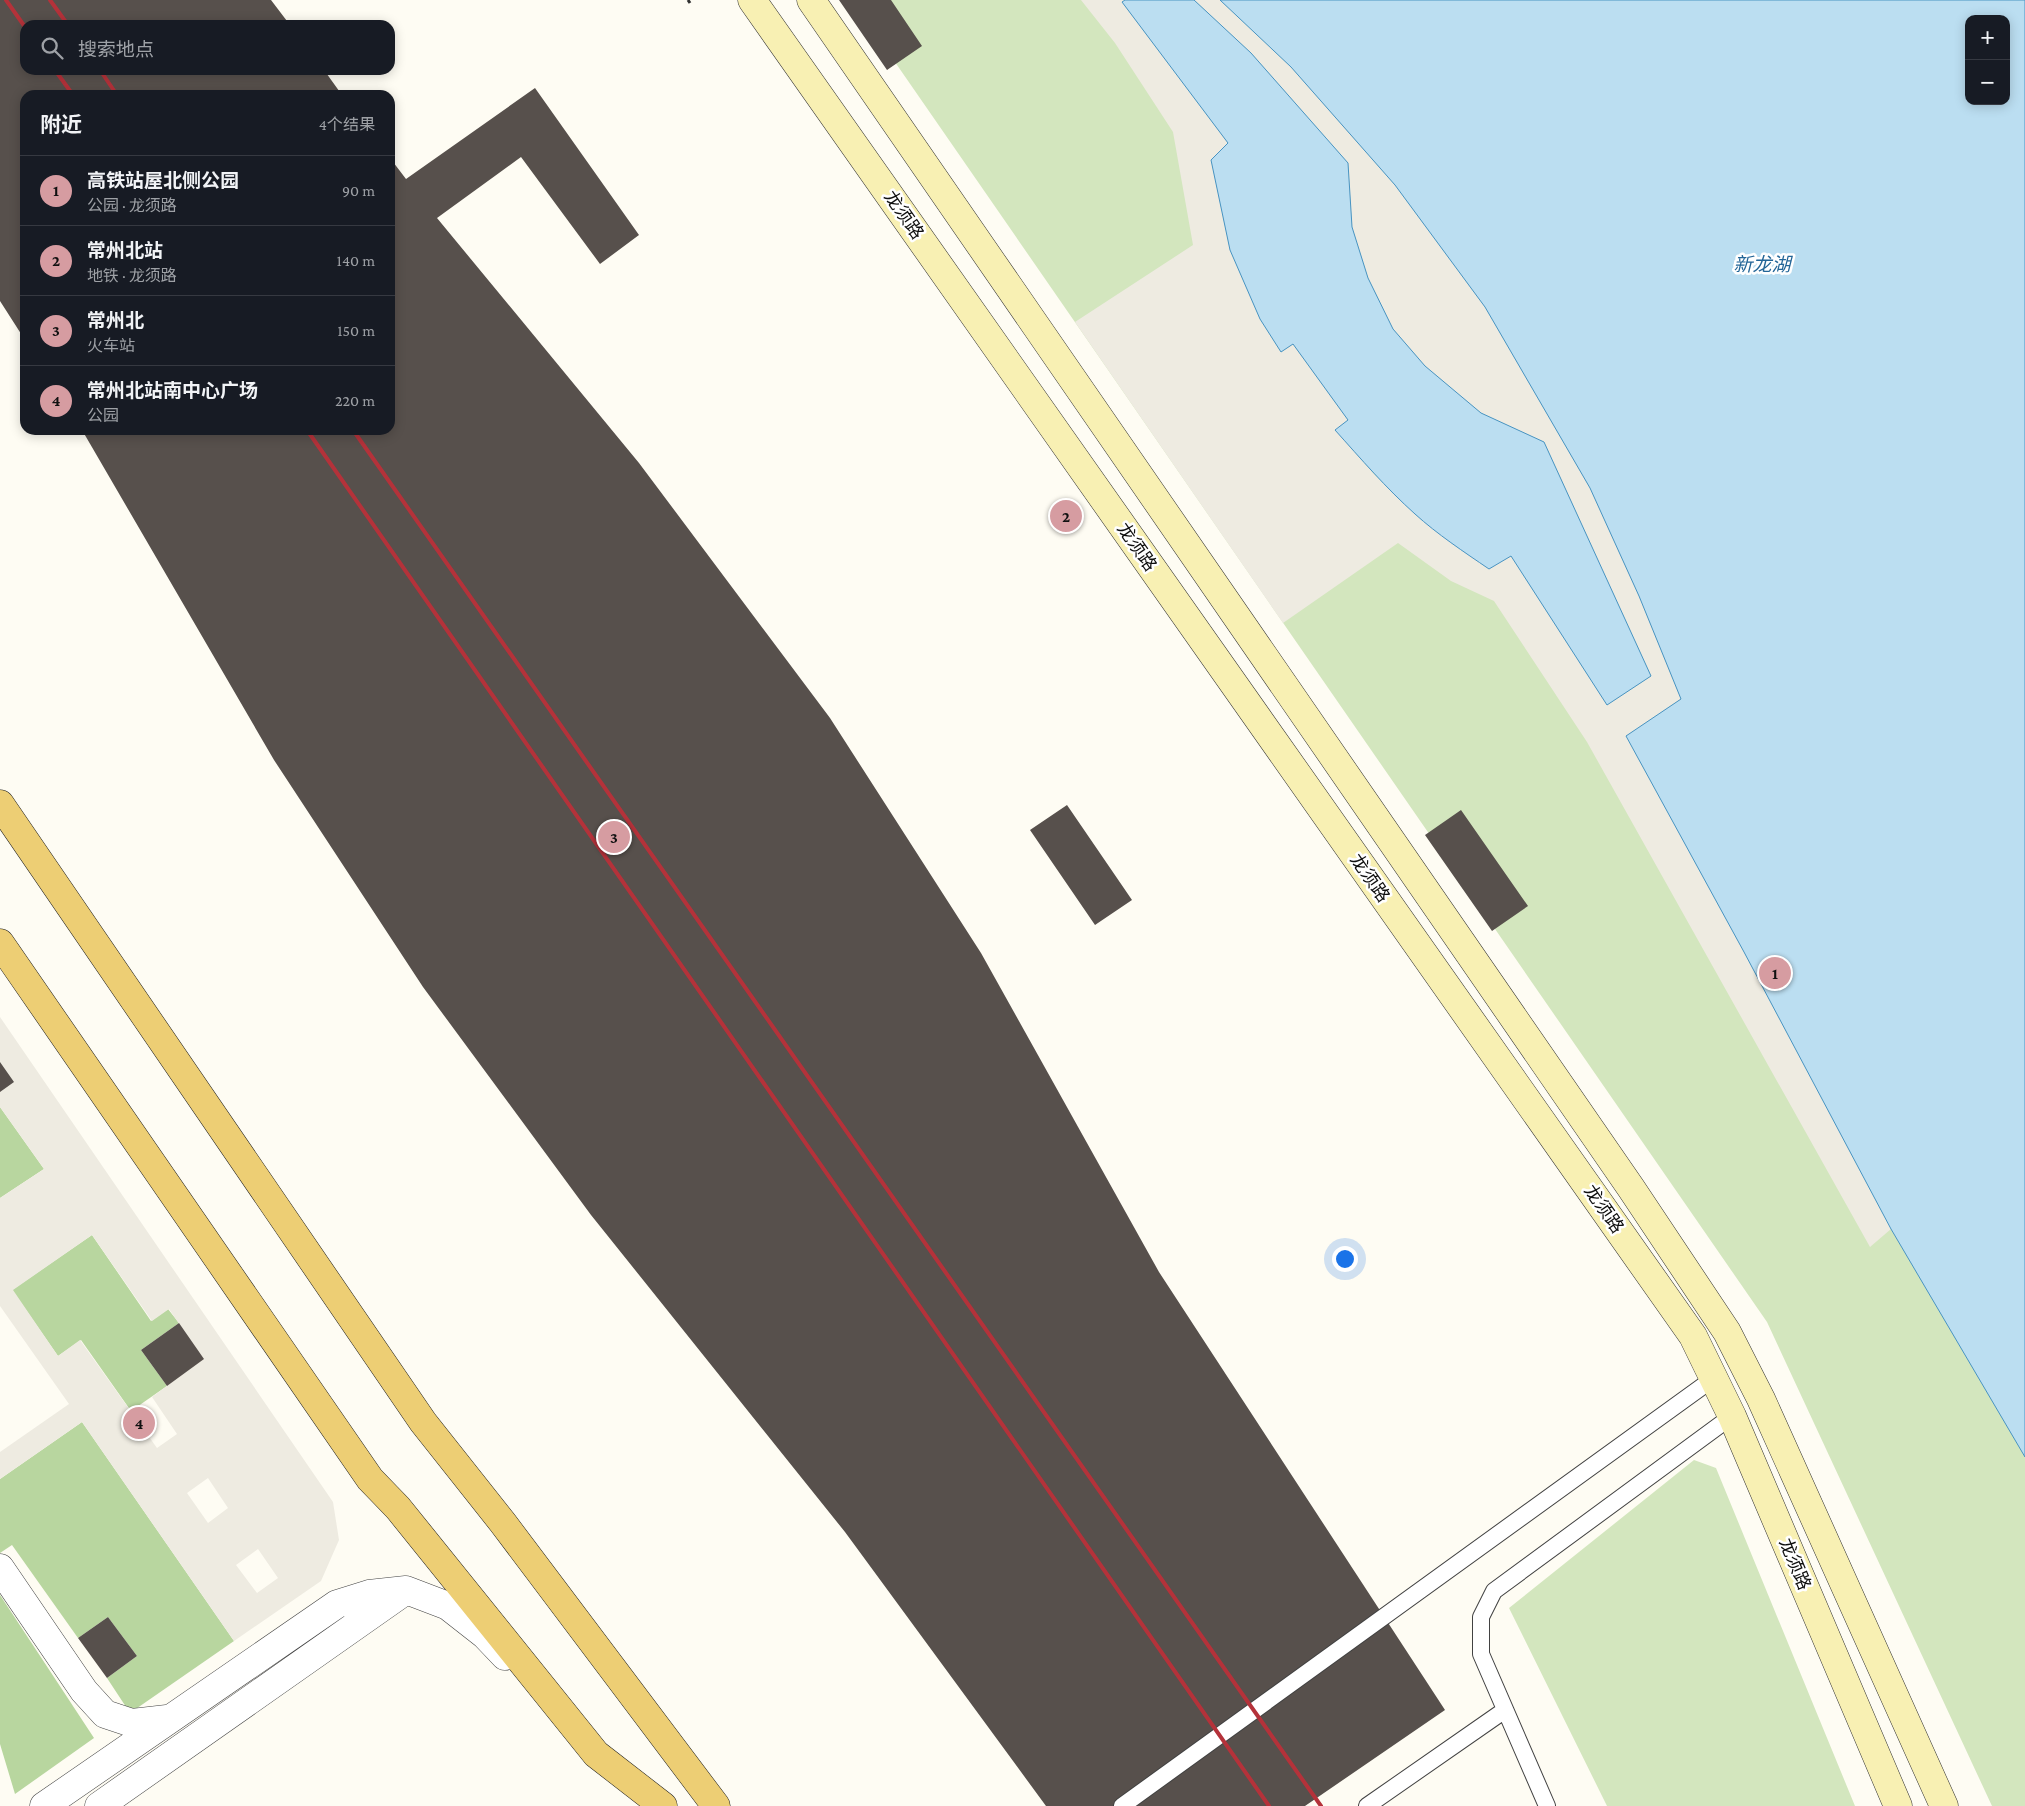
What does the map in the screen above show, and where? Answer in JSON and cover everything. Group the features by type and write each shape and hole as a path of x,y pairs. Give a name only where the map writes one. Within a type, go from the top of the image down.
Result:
{"main road":[{"path":"0,804 423,1422 503,1523 716,1806"},
{"path":"0,943 370,1479 398,1508 596,1754 663,1806"}],"street":[{"name":"龙须路","path":"752,0 1693,1336 1732,1416 1898,1806"},
{"name":"龙须路","path":"811,0 1620,1171 1727,1332 1761,1399 1944,1806"},
{"path":"0,1568 84,1691 105,1714 132,1723 171,1718"},
{"path":"44,1806 337,1604 369,1594 406,1590 448,1606 484,1635 596,1754"},
{"path":"98,1806 406,1590"}],"lane":[{"path":"1122,1806 1714,1378"},
{"path":"1547,1806 1481,1654 1481,1617 1494,1591 1732,1416"},
{"path":"1367,1806 1505,1710"}],"green space":[{"path":"852,0 2025,0 2025,1806 1992,1806 1767,1322"},
{"path":"0,1107 44,1169 0,1198"},
{"path":"92,1235 151,1321 168,1309 179,1323 141,1350 167,1386 131,1411 81,1340 58,1356 12,1290"},
{"path":"82,1422 234,1641 130,1713 107,1678 137,1656 108,1617 78,1638 12,1545 0,1553 0,1479"},
{"path":"1694,1460 1716,1468 1855,1806 1607,1806 1509,1608"},
{"path":"0,1595 94,1738 15,1794 0,1744"}],"shaded area":[{"path":"1081,0 1125,0 1122,2 1228,143 1211,160 1230,250 1260,319 1281,352 1293,344 1348,420 1336,430 1374,474 1416,515 1467,554 1511,556 1607,705 1651,676 1544,442 1481,413 1425,366 1393,329 1368,278 1352,227 1348,163 1251,53 1194,0 1220,0 1291,67 1395,185 1485,307 1590,488 1639,596 1681,699 1626,736 1744,952 1891,1229 1870,1247 1587,742 1494,601 1451,581 1398,543 1283,623 1075,322 1193,245 1173,132 1115,43"},
{"path":"0,1017 333,1502 339,1540 321,1581 234,1641 82,1422 0,1479 0,1452 69,1404 0,1306 0,1198 44,1169 0,1107","holes":["92,1235 152,1321 169,1309 203,1359 152,1397 177,1434 157,1448 80,1340 58,1356 13,1290","208,1478 228,1508 208,1523 187,1493","258,1549 278,1578 257,1593 236,1565"]}],"water":[{"path":"1125,0 1194,0 1251,53 1348,163 1352,227 1368,278 1393,329 1425,366 1481,413 1544,442 1651,676 1607,705 1511,556 1489,569 1451,543 1404,504 1335,430 1348,420 1293,344 1281,352 1260,319 1230,250 1211,160 1228,143 1122,2"},
{"name":"新龙湖","path":"1220,0 2025,0 2025,1457 1891,1229 1744,952 1626,736 1681,699 1639,596 1590,488 1485,307 1395,185 1291,67"}],"building":[{"path":"0,0 271,0 286,20 20,20 20,75 328,75 338,90 20,90 20,332 0,301"},
{"path":"839,0 891,0 922,46 887,70"},
{"path":"535,88 639,235 600,264 521,157 437,218 639,463 830,718 981,953 1159,1272 1445,1710 1305,1806 1046,1806 845,1532 591,1215 423,987 274,760 85,435 395,435 395,165 406,179"},
{"path":"1067,805 1132,900 1095,925 1030,830"},
{"path":"1461,810 1528,906 1492,931 1425,835"},
{"path":"0,1062 14,1082 0,1092"},
{"path":"179,1323 204,1359 167,1386 141,1350"},
{"path":"108,1617 137,1656 107,1678 78,1638"}],"railway":[{"path":"6,0 20,20"},
{"path":"50,0 64,20"},
{"path":"59,75 69,90"},
{"path":"103,75 114,90"},
{"path":"310,435 1269,1806"},
{"path":"357,435 1321,1806"}],"place":[{"name":"常州北站","path":"1066,516"},
{"name":"常州北","path":"614,837"},
{"name":"高铁站屋北侧公园","path":"1775,973"},
{"name":"常州北站南中心广场","path":"139,1423"}]}
